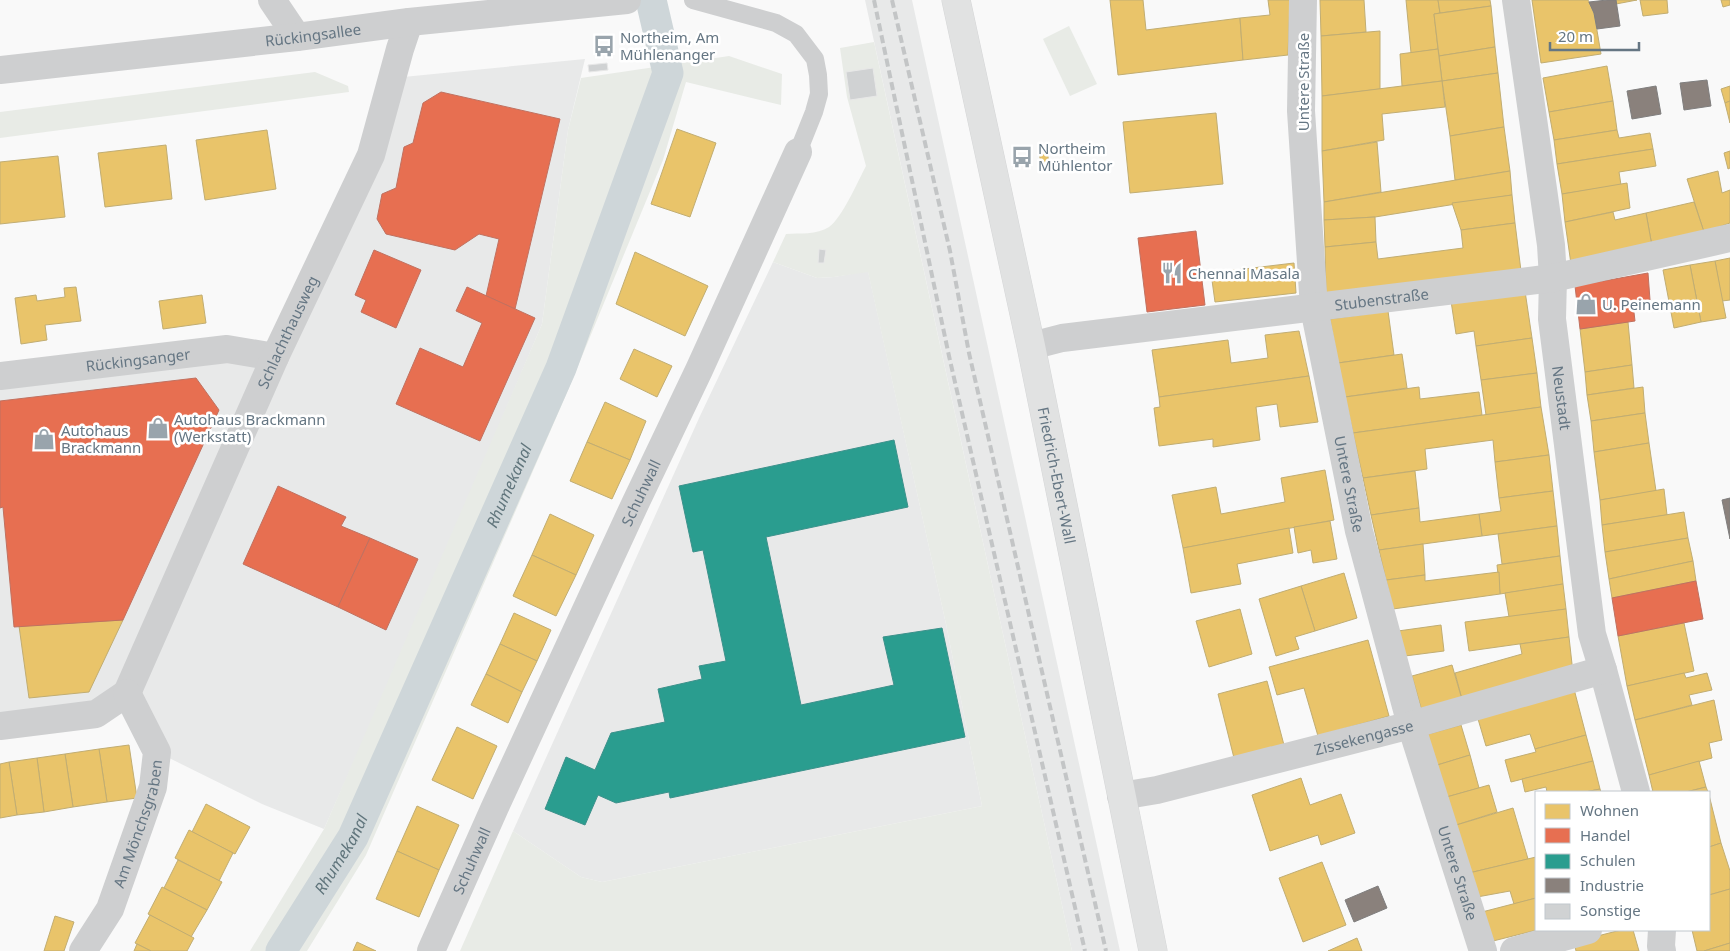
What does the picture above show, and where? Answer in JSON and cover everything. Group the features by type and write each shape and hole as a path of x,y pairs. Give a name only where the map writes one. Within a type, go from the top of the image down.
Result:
{"main road":[{"name":"Friedrich-Ebert-Wall","path":"956,0 1031,346 1153,951"}],"street":[{"path":"272,0 297,37"},
{"name":"Rückingsallee","path":"0,70 297,37 409,22 627,0"},
{"name":"Untere Straße","path":"1303,0 1301,111 1314,308 1359,531 1411,725 1483,951"},
{"name":"Neustadt","path":"1516,0 1551,245 1553,278 1552,319 1592,634 1604,670 1636,791"},
{"name":"Schlachthausweg","path":"127,693 275,357 371,156 409,22"},
{"name":"Schuhwall","path":"430,951 634,504 699,370 798,152"},
{"name":"Stubenstraße","path":"1031,346 1062,338 1553,278 1730,238"},
{"name":"Rückingsanger","path":"0,376 227,349 275,357"},
{"name":"Zissekengasse","path":"1122,796 1157,790 1411,725 1604,670"},
{"path":"0,726 96,714 127,693"},
{"name":"Am Mönchsgraben","path":"83,951 110,908 153,787 157,752 127,693"},
{"path":"1514,951 1584,931"},
{"path":"1662,931 1662,951"}],"lane":[{"name":"Schuhwall","path":"693,0 776,23 796,34 815,59 819,94 798,152"}],"shaded area":[{"path":"865,0 912,0 1120,951 1072,951"},
{"path":"1069,26 1097,84 1070,96 1043,39"},
{"path":"874,42 1072,951 460,951 513,831 581,877 602,882 982,806 946,624 868,272 817,278 773,262 786,234 824,230 834,222 844,208 866,166 847,97 840,48"},
{"path":"729,56 782,74 781,105 686,82 663,160 566,395 366,855 307,951 250,951 324,829 542,324 568,130 581,78"},
{"path":"585,59 568,130 542,324 417,619 324,829 262,804 157,752 127,693 0,727 0,376 275,357 393,78"},
{"path":"315,72 348,86 349,92 0,138 0,112"},
{"path":"773,262 817,278 868,271 946,624 982,806 602,882 581,877 513,831 700,416"}],"building: Wohnen":[{"path":"1110,0 1143,0 1146,30 1240,18 1243,60 1118,75"},
{"path":"1268,0 1290,0 1288,55 1243,60 1240,18 1270,15"},
{"path":"1320,0 1364,0 1366,32 1321,36"},
{"path":"1406,0 1438,0 1440,13 1434,14 1438,49 1411,53"},
{"path":"1438,0 1490,0 1491,6 1440,13"},
{"path":"1532,0 1588,0 1594,13 1601,54 1541,63"},
{"path":"1616,0 1637,0 1616,4"},
{"path":"1640,0 1667,0 1668,13 1643,16"},
{"path":"1721,0 1730,0 1730,5 1723,7"},
{"path":"1491,6 1495,47 1439,56 1434,14"},
{"path":"1380,31 1380,89 1322,96 1321,36"},
{"path":"1495,47 1498,73 1442,81 1439,56"},
{"path":"1438,49 1442,81 1402,86 1400,54"},
{"path":"1607,66 1613,101 1549,112 1543,78"},
{"path":"1498,73 1504,127 1450,136 1442,81"},
{"path":"1442,81 1445,107 1382,114 1384,140 1322,151 1322,96"},
{"path":"1730,86 1730,101 1725,103 1721,89"},
{"path":"1613,101 1617,130 1554,140 1549,112"},
{"path":"1730,101 1730,123 1725,103"},
{"path":"1216,113 1223,184 1130,193 1123,122"},
{"path":"1504,127 1510,171 1455,180 1450,136"},
{"path":"677,129 716,143 690,217 651,204"},
{"path":"267,130 276,189 205,200 196,140"},
{"path":"1617,130 1619,138 1650,133 1653,149 1557,164 1554,140"},
{"path":"1377,142 1381,192 1324,202 1322,151"},
{"path":"166,145 172,199 105,207 98,153"},
{"path":"1653,149 1656,166 1619,172 1621,185 1562,194 1557,164"},
{"path":"1047,151 1050,169 1042,170 1039,152"},
{"path":"1730,151 1730,168 1728,169 1724,153"},
{"path":"58,156 65,217 0,224 0,162"},
{"path":"1510,171 1512,195 1375,217 1324,220 1324,202"},
{"path":"1718,171 1722,193 1730,190 1730,223 1704,232 1687,179"},
{"path":"1627,183 1630,208 1565,222 1562,194"},
{"path":"1512,195 1515,223 1461,230 1452,203"},
{"path":"1694,202 1704,232 1652,246 1646,213"},
{"path":"1613,212 1615,220 1646,213 1652,246 1571,264 1565,222"},
{"path":"1375,217 1376,242 1325,247 1324,220"},
{"path":"1515,223 1521,271 1326,295 1325,247 1376,242 1378,259 1463,248 1461,230"},
{"path":"635,252 708,286 685,336 616,304"},
{"path":"1730,258 1730,300 1722,301 1715,261"},
{"path":"1715,261 1726,318 1701,322 1690,265"},
{"path":"1294,263 1296,293 1215,302 1211,273"},
{"path":"1690,265 1701,322 1674,328 1663,270"},
{"path":"76,287 81,321 45,325 47,340 21,344 15,298 36,295 37,301 65,297 64,288"},
{"path":"1525,291 1532,338 1476,346 1474,331 1456,334 1451,301"},
{"path":"202,295 206,323 163,329 159,301"},
{"path":"1388,311 1394,355 1338,363 1330,319"},
{"path":"1628,322 1632,365 1585,372 1580,329"},
{"path":"1299,331 1309,376 1159,397 1152,350 1228,340 1231,363 1268,358 1265,335"},
{"path":"1532,338 1537,373 1481,380 1476,346"},
{"path":"634,349 672,366 657,397 620,379"},
{"path":"1402,354 1407,388 1345,397 1338,363"},
{"path":"1632,365 1634,388 1587,395 1585,372"},
{"path":"1537,373 1541,407 1486,415 1481,380"},
{"path":"1309,376 1318,422 1280,427 1277,404 1256,407 1260,440 1213,447 1213,439 1159,446 1154,408 1160,407 1159,397"},
{"path":"1419,387 1420,399 1479,392 1482,415 1353,433 1345,397"},
{"path":"1643,387 1645,413 1591,421 1587,395"},
{"path":"605,402 646,421 630,460 587,442"},
{"path":"1541,407 1549,455 1495,462 1493,440 1425,449 1427,469 1363,478 1353,433"},
{"path":"1645,413 1649,443 1594,452 1591,421"},
{"path":"587,442 630,460 612,499 570,481"},
{"path":"1649,443 1656,491 1600,500 1594,452"},
{"path":"1549,455 1553,491 1499,498 1495,462"},
{"path":"1325,470 1334,520 1183,548 1172,495 1216,487 1221,514 1285,502 1281,478"},
{"path":"1415,471 1419,508 1371,515 1363,478"},
{"path":"1664,489 1667,515 1602,525 1600,500"},
{"path":"1553,491 1557,526 1482,536 1479,514 1501,511 1499,498"},
{"path":"1419,508 1420,522 1479,514 1482,536 1379,550 1371,515"},
{"path":"1684,512 1688,538 1605,552 1602,525"},
{"path":"550,514 594,535 576,575 532,555"},
{"path":"1330,521 1337,559 1313,563 1311,550 1298,553 1294,527"},
{"path":"1557,526 1560,556 1502,564 1498,534"},
{"path":"1289,528 1293,553 1237,564 1241,584 1191,593 1183,548"},
{"path":"1688,538 1693,561 1609,579 1605,552"},
{"path":"1423,544 1425,575 1386,580 1379,550"},
{"path":"532,555 576,575 556,616 513,596"},
{"path":"1560,556 1563,584 1500,594 1497,565"},
{"path":"1693,561 1696,581 1612,598 1609,579"},
{"path":"1499,572 1500,594 1393,609 1386,580 1425,575 1425,581"},
{"path":"1344,573 1357,618 1315,631 1301,586"},
{"path":"1563,584 1566,609 1509,617 1505,593"},
{"path":"1301,586 1315,631 1295,637 1299,649 1276,656 1259,599"},
{"path":"1240,609 1252,654 1209,667 1196,621"},
{"path":"1566,609 1569,637 1469,651 1465,622"},
{"path":"514,613 551,630 537,661 500,644"},
{"path":"123,620 89,692 29,698 19,626"},
{"path":"1684,623 1694,671 1627,686 1618,636"},
{"path":"1441,625 1444,651 1405,656 1398,631"},
{"path":"1569,637 1573,673 1463,703 1455,673 1522,654 1520,644"},
{"path":"1368,640 1389,716 1318,736 1304,688 1277,695 1269,667"},
{"path":"500,644 537,661 522,692 486,674"},
{"path":"1452,665 1463,703 1423,715 1412,676"},
{"path":"1684,673 1686,678 1707,673 1712,690 1689,695 1692,705 1635,720 1627,686"},
{"path":"486,674 522,692 508,723 471,705"},
{"path":"1267,681 1284,745 1234,758 1218,694"},
{"path":"1574,689 1586,735 1535,749 1530,734 1486,746 1478,719"},
{"path":"1714,700 1722,740 1709,743 1712,758 1649,775 1635,720"},
{"path":"1461,725 1470,755 1434,766 1425,735"},
{"path":"457,727 497,746 473,799 432,780"},
{"path":"1586,735 1593,761 1511,782 1505,760 1536,752 1535,749"},
{"path":"129,745 137,798 107,802 99,749"},
{"path":"99,749 107,802 73,807 65,754"},
{"path":"65,754 73,807 44,812 37,758"},
{"path":"1470,755 1479,788 1443,798 1434,766"},
{"path":"37,758 44,812 17,815 9,762"},
{"path":"1593,761 1600,789 1590,791 1547,791 1546,787 1525,792 1522,779"},
{"path":"1699,761 1706,787 1690,791 1653,791 1649,775"},
{"path":"9,762 17,815 0,818 0,764"},
{"path":"1301,778 1310,805 1341,794 1355,833 1321,845 1318,835 1270,851 1252,795"},
{"path":"1489,785 1497,812 1453,826 1443,798"},
{"path":"1706,787 1708,791 1690,791"},
{"path":"1710,799 1721,843 1710,847"},
{"path":"206,804 250,827 235,854 192,832"},
{"path":"417,806 459,825 439,870 397,851"},
{"path":"1513,808 1528,859 1469,873 1453,826"},
{"path":"189,830 233,853 219,881 175,858"},
{"path":"1721,843 1730,871 1730,889 1710,895 1710,847"},
{"path":"397,851 439,870 419,917 376,899"},
{"path":"1535,857 1535,898 1514,904 1510,891 1477,897 1469,873"},
{"path":"178,860 222,882 207,910 164,888"},
{"path":"1322,862 1346,925 1303,942 1279,878"},
{"path":"162,887 207,910 191,937 148,914"},
{"path":"1730,889 1730,943 1704,951 1697,951 1692,931 1710,931 1710,895"},
{"path":"1535,898 1535,930 1493,941 1482,912"},
{"path":"150,915 194,938 187,951 151,951 135,943"},
{"path":"55,916 74,922 64,951 44,951"},
{"path":"1617,931 1633,931 1639,951 1576,951 1574,942"},
{"path":"1357,938 1362,951 1328,951"},
{"path":"357,942 376,951 353,951"},
{"path":"1730,943 1730,951 1704,951"},
{"path":"137,944 151,951 134,951"}],"building: Handel":[{"path":"441,92 560,119 515,309 486,296 499,239 479,234 455,250 386,234 377,219 382,194 396,188 404,147 413,143 423,103"},
{"path":"1196,231 1205,305 1147,312 1138,238"},
{"path":"374,250 421,270 396,328 361,312 366,300 355,295"},
{"path":"1648,273 1650,300 1633,304 1635,321 1580,329 1575,286"},
{"path":"467,287 535,318 480,441 396,404 420,348 463,367 482,323 456,311"},
{"path":"196,378 219,410 123,620 14,627 3,507 0,508 0,401"},
{"path":"278,486 346,517 341,526 370,538 338,607 243,564"},
{"path":"370,538 418,559 386,630 338,607"},
{"path":"1696,581 1703,619 1618,636 1612,598"}],"building: Schulen":[{"path":"894,440 908,507 766,537 801,705 894,685 883,637 942,628 965,737 670,798 669,792 616,803 598,795 585,825 545,809 566,757 595,770 611,733 665,722 658,689 702,679 699,666 726,661 703,550 693,552 679,486"}],"building: Industrie":[{"path":"1616,0 1620,26 1597,29 1594,13 1589,2"},
{"path":"1707,80 1711,106 1684,110 1680,83"},
{"path":"1656,86 1661,114 1632,119 1627,91"},
{"path":"1730,498 1730,539 1722,500"},
{"path":"1378,886 1387,908 1354,922 1345,900"}],"building: Sonstige":[{"path":"607,63 608,70 589,72 588,65"},
{"path":"873,68 877,96 850,100 846,72"},
{"path":"819,249 826,250 824,263 818,263"}],"waterway":[{"name":"Rhumekanal","path":"281,951 353,837 561,368 668,73 651,0"}],"railway":[{"path":"874,0 949,356 1085,951"},
{"path":"892,0 950,251 969,353 1106,951"}],"place":[{"name":"Northeim, Am Mühlenanger","path":"604,46"},
{"name":"Northeim Mühlentor","path":"1022,157"},
{"name":"Chennai Masala","path":"1172,273"},
{"name":"U. Peinemann","path":"1586,304"},
{"name":"Autohaus Brackmann (Werkstatt)","path":"158,428"},
{"name":"Autohaus Brackmann","path":"44,439"}]}
